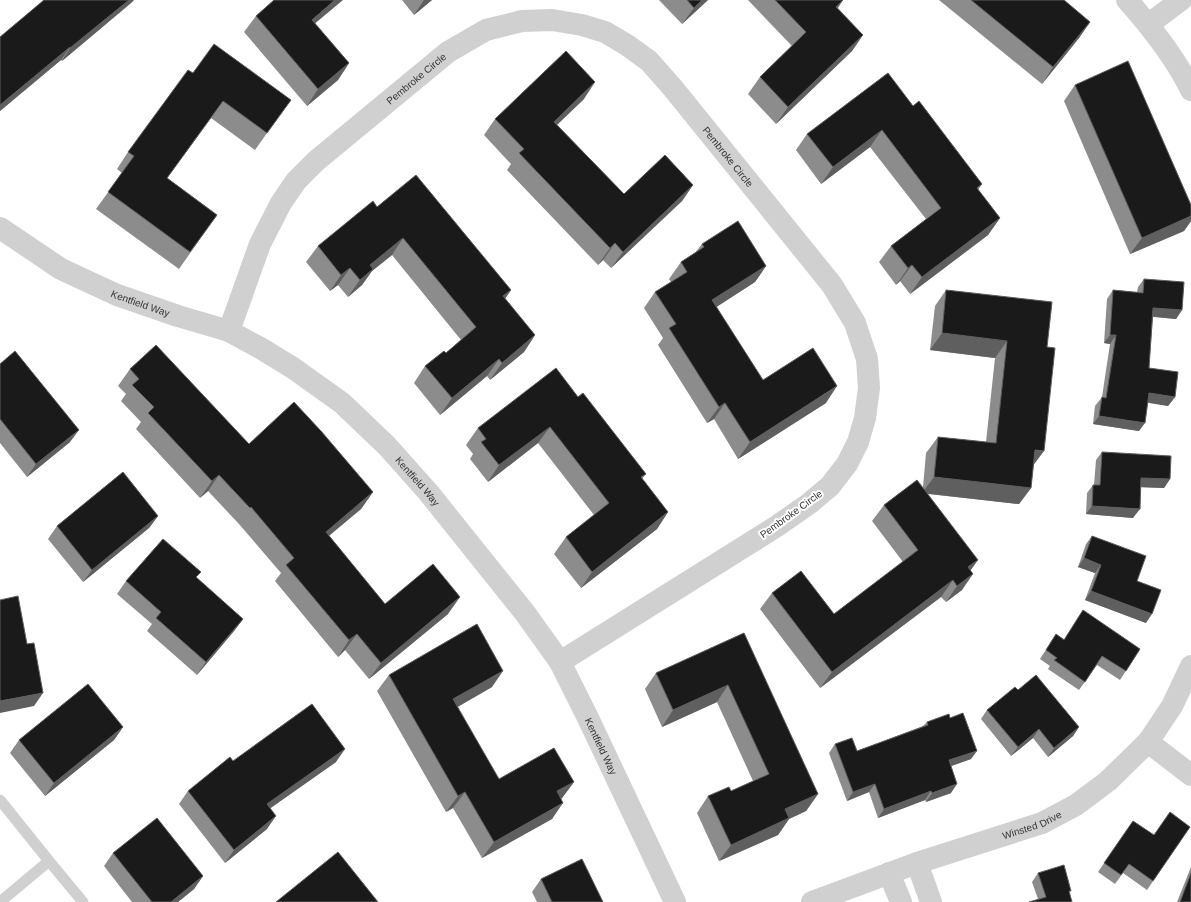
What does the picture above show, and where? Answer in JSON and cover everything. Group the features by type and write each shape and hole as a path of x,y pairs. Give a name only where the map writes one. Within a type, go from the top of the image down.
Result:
{"street":[{"path":"1127,0 1149,24 1183,74 1191,90"},
{"path":"1149,24 1181,0"},
{"name":"Pembroke Circle","path":"229,331 260,244 281,203 296,181 316,161 448,52 486,30 522,21 552,20 582,24 605,32 627,45 649,61 672,87 832,285 855,323 867,358 869,388 865,418 858,442 847,464 830,486 810,503 778,526 560,662"},
{"name":"Kentfield Way","path":"0,228 61,269 117,295 229,331 262,349 293,368 342,403 387,446 428,492 526,613 560,662 675,902"},
{"name":"Winsted Drive","path":"812,902 917,863 1042,823 1076,806 1108,781 1148,742 1172,706 1191,666"},
{"path":"1148,742 1191,775"},
{"path":"917,863 931,902"},
{"path":"889,873 901,902"}],"lane":[{"path":"0,800 83,902"},
{"path":"0,902 49,861"}],"building":[{"path":"44,0 129,0 0,105 0,37"},
{"path":"274,0 335,0 312,20 349,63 318,89 256,16"},
{"path":"687,0 702,0 694,8"},
{"path":"775,0 843,0 836,7 863,35 788,107 760,77 806,32"},
{"path":"971,0 1064,0 1090,22 1053,67"},
{"path":"214,44 291,100 267,133 223,101 167,178 217,215 190,252 108,192 134,156 128,152 188,70 193,73"},
{"path":"566,51 595,82 554,122 624,194 665,155 693,185 623,252 615,243 610,248 519,153 524,149 495,119"},
{"path":"1128,61 1191,205 1191,216 1142,238 1075,85"},
{"path":"888,73 913,106 919,101 982,184 977,188 1000,218 922,277 912,265 908,268 891,246 941,208 882,130 833,167 807,134"},
{"path":"416,175 511,290 503,296 535,335 502,363 499,359 452,398 425,366 444,351 446,353 476,327 403,238 370,265 373,269 360,280 350,268 341,275 318,246 373,201 377,207"},
{"path":"738,221 766,266 712,300 763,380 813,348 837,386 750,442 725,403 719,407 669,328 676,324 655,292 687,272 681,262 704,247 702,244"},
{"path":"1144,279 1184,282 1182,310 1153,308 1149,368 1178,372 1175,397 1149,393 1145,423 1099,416 1102,397 1106,398 1116,335 1110,335 1113,290 1143,293"},
{"path":"946,290 1052,302 1047,347 1055,348 1044,451 1035,450 1031,488 934,477 938,437 996,443 1007,341 942,333"},
{"path":"156,345 249,444 294,402 321,431 373,492 326,532 385,604 433,564 460,597 381,663 357,634 349,640 286,565 294,558 251,507 250,508 219,475 212,481 148,413 154,407 132,385 139,379 130,369"},
{"path":"15,351 79,430 36,464 0,419 0,364"},
{"path":"556,368 578,397 583,393 646,474 641,477 668,512 592,572 566,537 609,503 550,427 499,465 481,442 486,439 478,428"},
{"path":"1102,452 1171,456 1170,479 1141,478 1140,509 1092,506 1093,485 1100,485"},
{"path":"123,472 158,516 92,570 57,526"},
{"path":"917,480 978,560 968,567 973,574 957,586 953,580 832,672 772,593 801,571 834,614 918,550 884,505"},
{"path":"1092,536 1146,556 1137,581 1161,590 1152,614 1091,591 1101,565 1084,558"},
{"path":"163,539 201,572 196,577 243,619 206,662 156,618 161,612 126,581"},
{"path":"18,596 27,644 34,643 43,693 0,701 0,600"},
{"path":"1083,610 1140,649 1126,671 1102,656 1085,682 1054,660 1057,658 1046,650 1056,634 1064,640"},
{"path":"477,624 503,671 453,699 499,779 554,748 574,782 557,791 563,803 494,842 465,792 458,796 389,675"},
{"path":"744,633 818,794 785,809 789,818 731,845 708,796 729,787 731,791 769,774 728,685 673,710 656,673"},
{"path":"1036,675 1079,727 1054,748 1039,729 1018,747 987,710 1015,687 1018,690"},
{"path":"88,684 123,727 54,783 19,740"},
{"path":"312,704 345,749 267,804 276,816 234,850 188,791 230,757 233,761"},
{"path":"963,713 977,751 949,760 957,784 932,793 931,791 884,809 875,784 853,792 835,744 852,738 857,751 928,725 927,722 949,714 950,718"},
{"path":"1170,812 1190,827 1153,881 1129,864 1121,875 1104,863 1133,821 1154,835"},
{"path":"157,818 203,876 171,902 152,902 113,853"},
{"path":"338,852 378,902 276,902"},
{"path":"582,859 603,902 552,902 541,879"},
{"path":"1064,865 1071,891 1069,891 1072,902 1029,902 1046,897 1038,873"},
{"path":"1191,873 1191,902 1180,902"}]}
